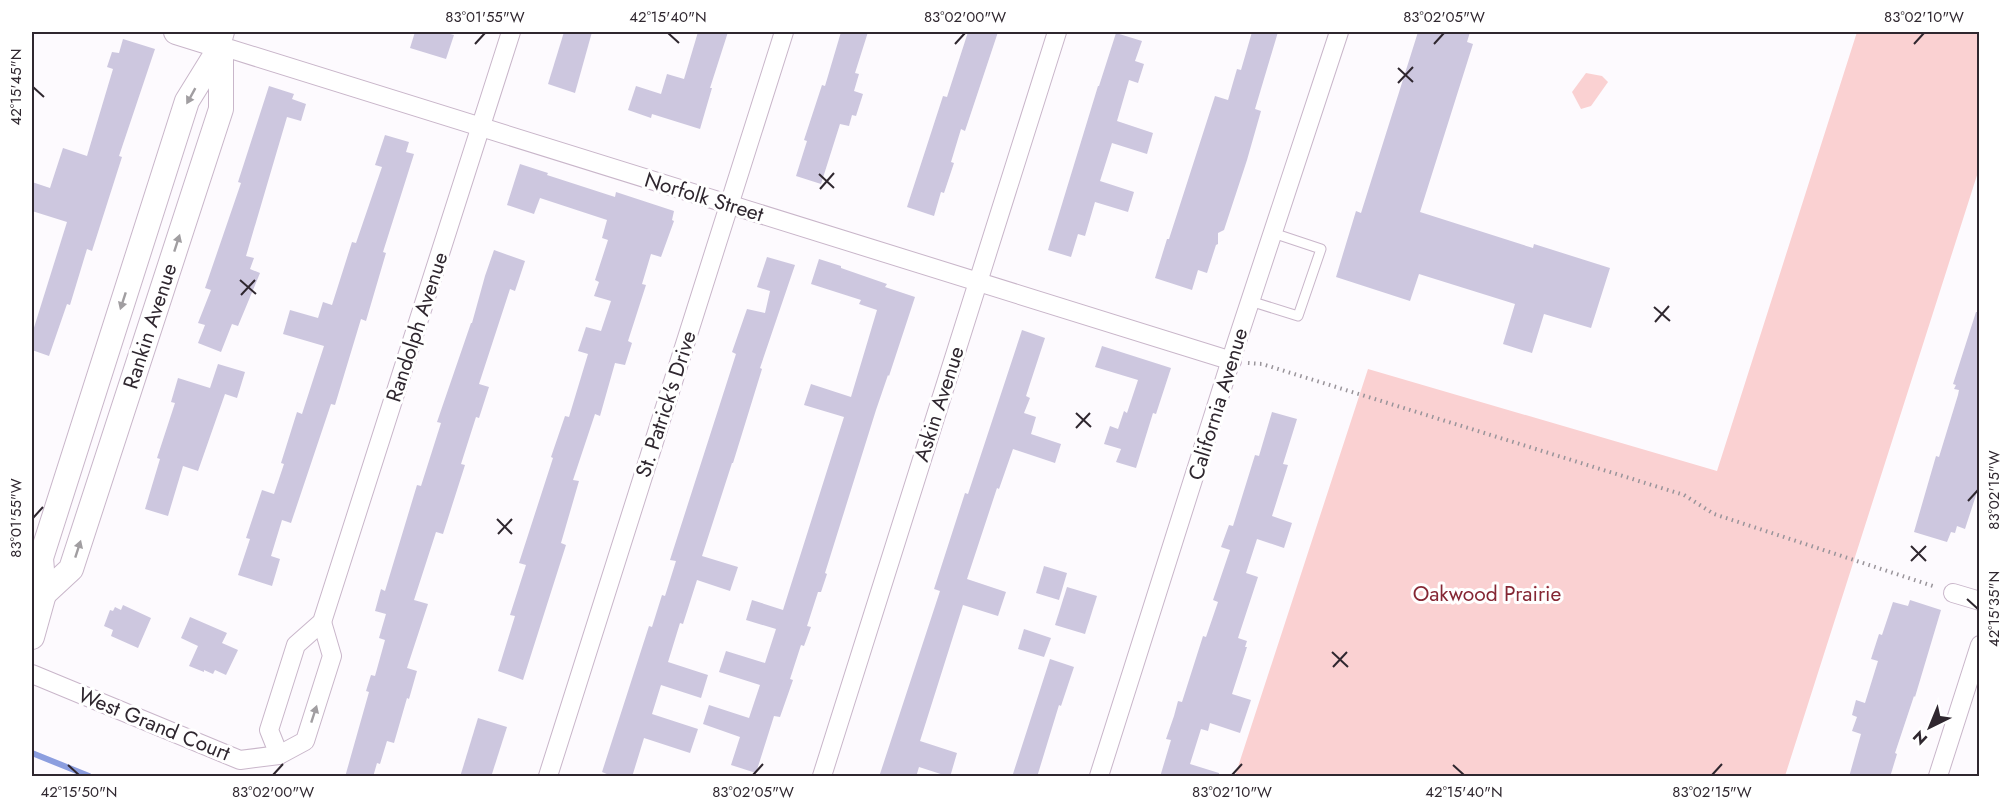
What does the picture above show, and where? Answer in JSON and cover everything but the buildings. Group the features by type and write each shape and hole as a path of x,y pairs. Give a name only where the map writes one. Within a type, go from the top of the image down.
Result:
{"street":[{"name":"Norfolk Street","path":"176,32 223,39 480,127 1232,361"},
{"name":"Randolph Avenue","path":"322,622 512,32"},
{"name":"St. Patrick's Drive","path":"548,777 784,32"},
{"name":"Askin Avenue","path":"822,777 1057,32"},
{"name":"California Avenue","path":"1099,777 1250,301 1339,32"},
{"name":"Rankin Avenue","path":"32,637 44,594 41,558 187,101 223,39"},
{"name":"Rankin Avenue","path":"44,594 71,569 221,109 223,39"},
{"path":"1953,593 1980,601"},
{"path":"322,622 332,656 305,741 279,755 269,730 296,645 322,622"},
{"path":"1938,777 1980,645"},
{"name":"West Grand Court","path":"32,674 240,760 279,755"}],"lane":[{"path":"1250,301 1298,316 1321,249 1273,232"}],"path":[{"path":"1262,364 1684,495 1714,514 1953,593"}],"green space":[{"name":"Oakwood Prairie","path":"1857,32 1979,32 1979,169 1785,776 1235,776 1368,369 1717,471"},
{"path":"1586,73 1602,76 1608,82 1591,106 1581,109 1572,92"}],"waterway":[{"path":"32,753 89,776"}]}
